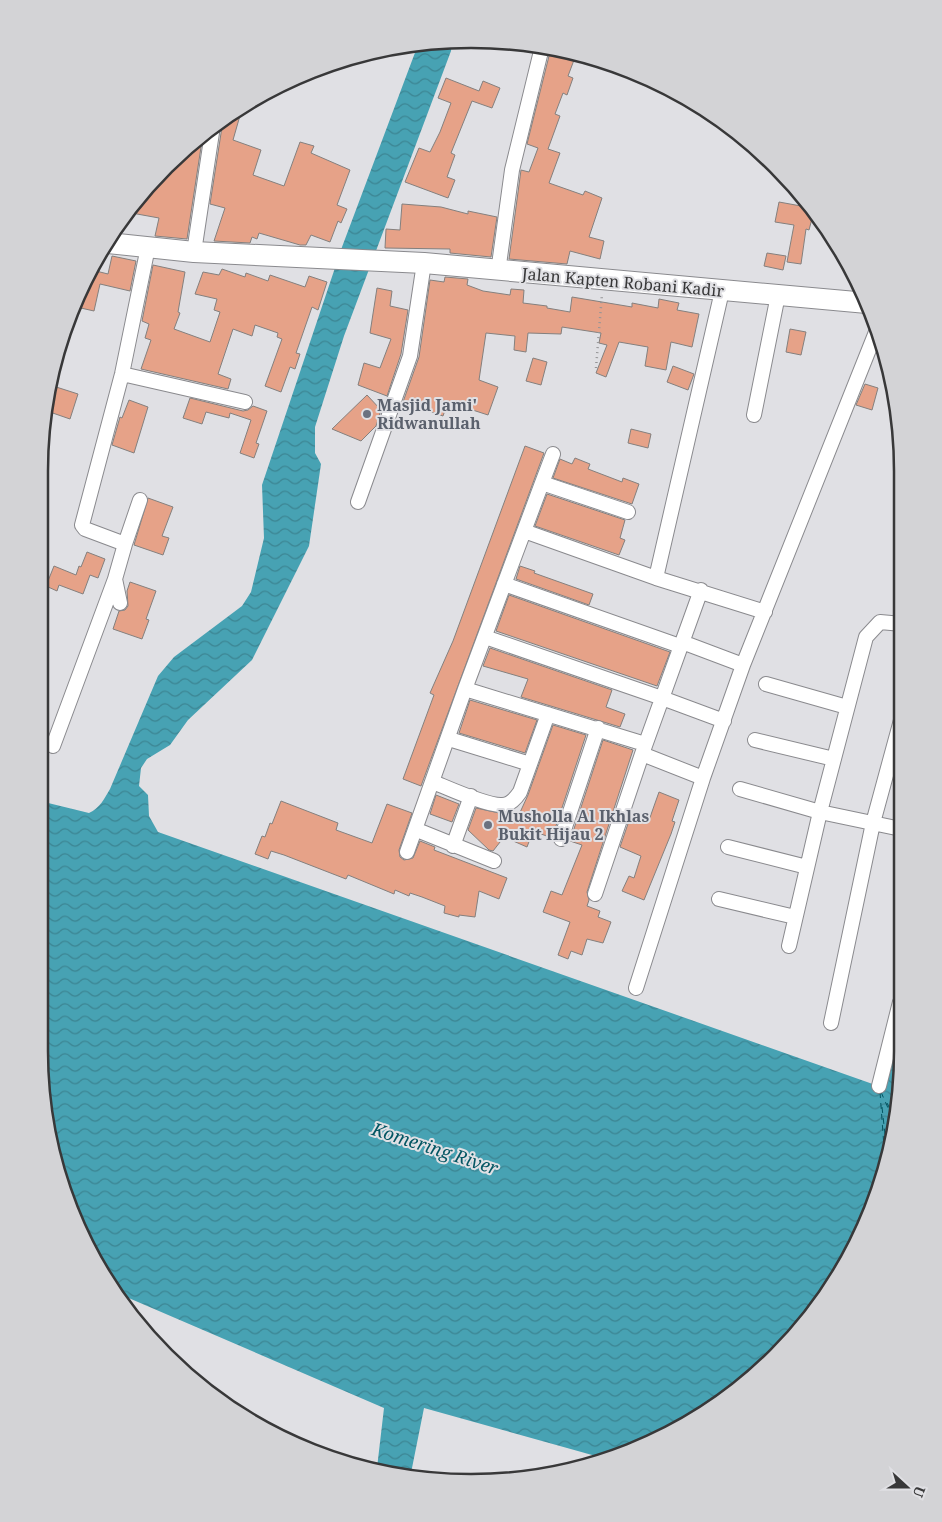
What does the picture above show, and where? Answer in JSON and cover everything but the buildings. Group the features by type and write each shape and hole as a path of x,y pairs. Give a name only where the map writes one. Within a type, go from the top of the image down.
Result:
{"main road":[{"name":"Jalan Kapten Robani Kadir","path":"114,244 194,252 424,263 498,272 859,302"}],"street":[{"path":"498,272 512,170 540,54"},
{"path":"194,252 211,136"},
{"path":"125,544 85,529 82,525 122,374 148,247"},
{"path":"358,502 410,356 424,263"},
{"path":"656,578 722,291"},
{"path":"754,415 778,295"},
{"path":"636,988 703,778 744,665 873,339"},
{"path":"122,374 245,402"},
{"path":"407,852 449,739 465,688 554,454"},
{"path":"542,483 628,512"},
{"path":"53,746 115,579 140,500"},
{"path":"524,531 656,578 701,590 765,612"},
{"path":"115,579 120,604"},
{"path":"504,584 744,665"},
{"path":"595,894 701,590"},
{"path":"789,946 820,812 864,644 869,631 880,622 894,623"},
{"path":"485,637 662,698 724,722"},
{"path":"766,684 847,707"},
{"path":"465,688 598,728 703,778"},
{"path":"433,782 497,805 507,804 516,798 548,714"},
{"path":"561,839 598,728"},
{"path":"449,739 530,764"},
{"path":"755,740 834,759"},
{"path":"831,1023 873,823 894,746"},
{"path":"740,789 820,812 894,828"},
{"path":"453,846 471,796"},
{"path":"422,832 494,861"},
{"path":"728,847 807,867"},
{"path":"719,899 795,916"},
{"path":"879,1086 894,1026"}],"path":[{"path":"596,368 603,280"}],"water":[{"name":"Komering River","path":"451,48 344,336 315,427 315,453 321,464 309,546 252,660 188,720 170,745 147,759 141,768 139,786 148,795 149,816 158,832 884,1088 894,1053 891,1106 880,1161 872,1187 851,1238 838,1263 807,1309 750,1369 706,1403 658,1431 595,1456 424,1408 412,1470 378,1464 384,1408 127,1297 104,1263 80,1213 62,1161 56,1134 48,1079 48,803 89,813 99,806 110,789 158,676 174,657 242,606 251,592 264,538 262,485 342,247 416,51"}],"ferry route":[{"path":"880,1092 884,1144"},
{"path":"881,1092 890,1112"},
{"path":"887,1103 890,1110"},
{"path":"882,1107 885,1137"}],"place":[{"name":"Masjid Jami' Ridwanullah","path":"367,414"},
{"name":"Musholla Al Ikhlas Bukit Hijau 2","path":"488,825"}]}
